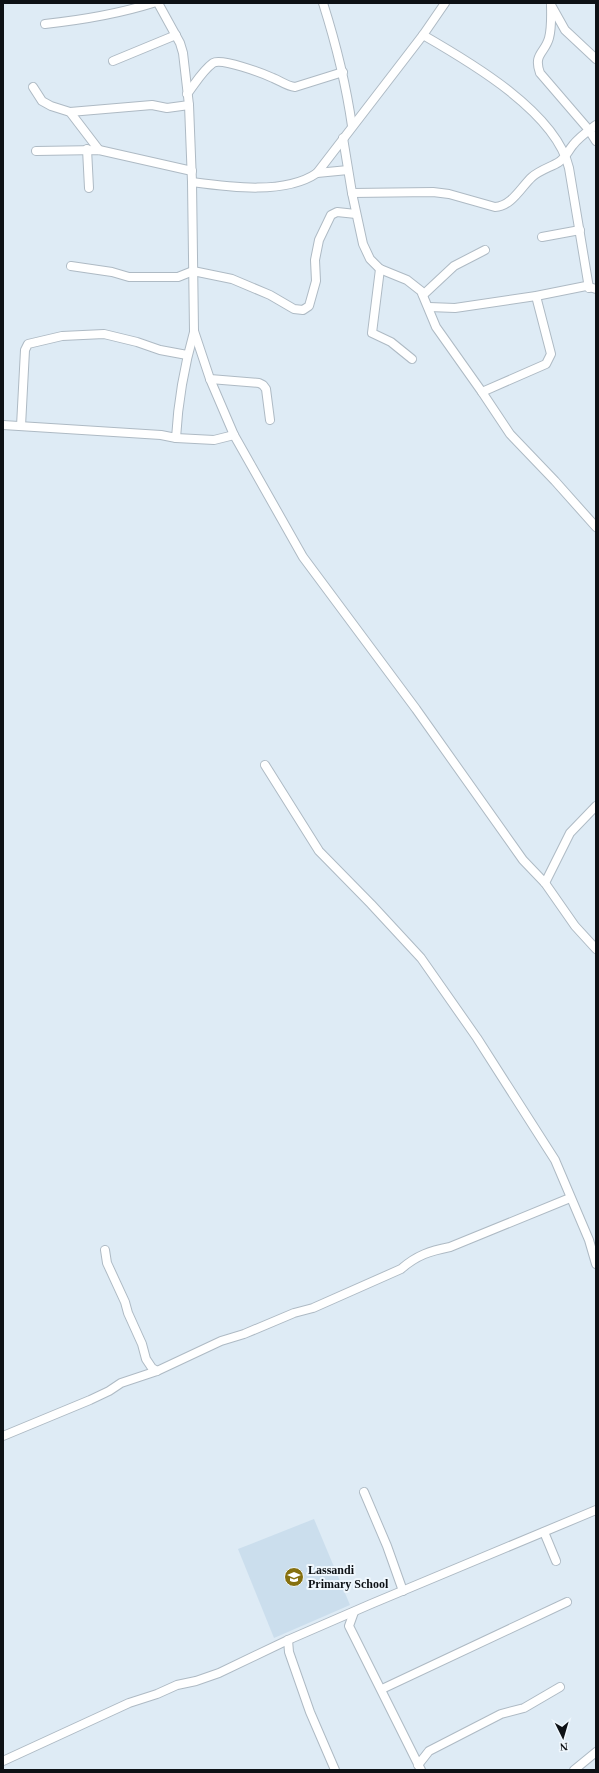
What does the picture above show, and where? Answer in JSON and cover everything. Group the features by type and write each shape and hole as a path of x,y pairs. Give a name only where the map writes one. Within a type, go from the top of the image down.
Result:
{"street":[{"path":"45,24 84,20 124,12 154,3"},
{"path":"158,3 176,35 183,53 189,106 192,171 194,331 178,409 176,438"},
{"path":"323,3 343,72 352,126"},
{"path":"192,182 238,188 291,184 306,180 317,173 423,35 444,3"},
{"path":"551,4 565,30 596,59"},
{"path":"551,4 549,37 547,44 540,52 537,60 538,67 540,73 589,130 596,141"},
{"path":"113,60 176,35"},
{"path":"423,35 476,67 509,92 541,120 554,136 566,156 592,288"},
{"path":"187,94 202,74 214,62 223,61 295,87 343,72"},
{"path":"33,87 42,101 51,106 70,112 152,105 167,108 189,106"},
{"path":"70,112 99,150"},
{"path":"352,193 433,192 449,194 495,207 501,207 516,196 533,176 546,167 559,162 566,156 576,141 596,125"},
{"path":"343,138 356,214 363,244 370,259 380,269 407,280 421,292 436,327 510,434 596,527"},
{"path":"87,149 89,188"},
{"path":"36,151 99,150 192,171"},
{"path":"317,173 348,170"},
{"path":"71,266 129,276 178,277 193,271 232,279 270,295 294,309 303,310 309,306 314,291 318,240 331,215 337,212 356,214"},
{"path":"542,237 580,230"},
{"path":"423,295 454,266 485,250"},
{"path":"380,269 372,333 391,342 412,359"},
{"path":"428,307 455,308 536,296 586,286 592,288"},
{"path":"482,392 546,364 549,360 550,354 536,296"},
{"path":"194,331 210,379 234,435 303,557 416,709 523,860 545,883 575,926 596,949"},
{"path":"21,426 25,350 28,344 62,336 104,334 137,342 160,350 188,355"},
{"path":"210,379 259,383 263,385 266,389 270,420"},
{"path":"3,425 161,434 176,438 214,440 234,435"},
{"path":"264,765 319,851 421,958 477,1038 555,1160 589,1240 596,1264"},
{"path":"545,883 570,833 596,806"},
{"path":"3,1436 102,1394 121,1383 157,1371 221,1341 244,1334 294,1313 313,1308 401,1269 411,1261 430,1250 450,1247 570,1198"},
{"path":"105,1250 107,1263 125,1302 128,1313 142,1344 146,1359 152,1368 157,1371"},
{"path":"364,1492 387,1546 403,1591"},
{"path":"3,1760 129,1703 157,1694 178,1685 196,1681 219,1673 288,1640 596,1510"},
{"path":"544,1532 556,1561"},
{"path":"382,1689 567,1602"},
{"path":"354,1612 349,1626 420,1767"},
{"path":"331,1622 349,1626"},
{"path":"288,1640 290,1652 310,1712 335,1770"},
{"path":"420,1767 429,1750 501,1714 528,1706 560,1687"},
{"path":"574,1770 596,1752"}],"shaded area":[{"name":"Lassandi Primary School","path":"314,1519 350,1605 274,1638 238,1549"}],"place":[{"name":"Lassandi Primary School","path":"294,1577"}]}
